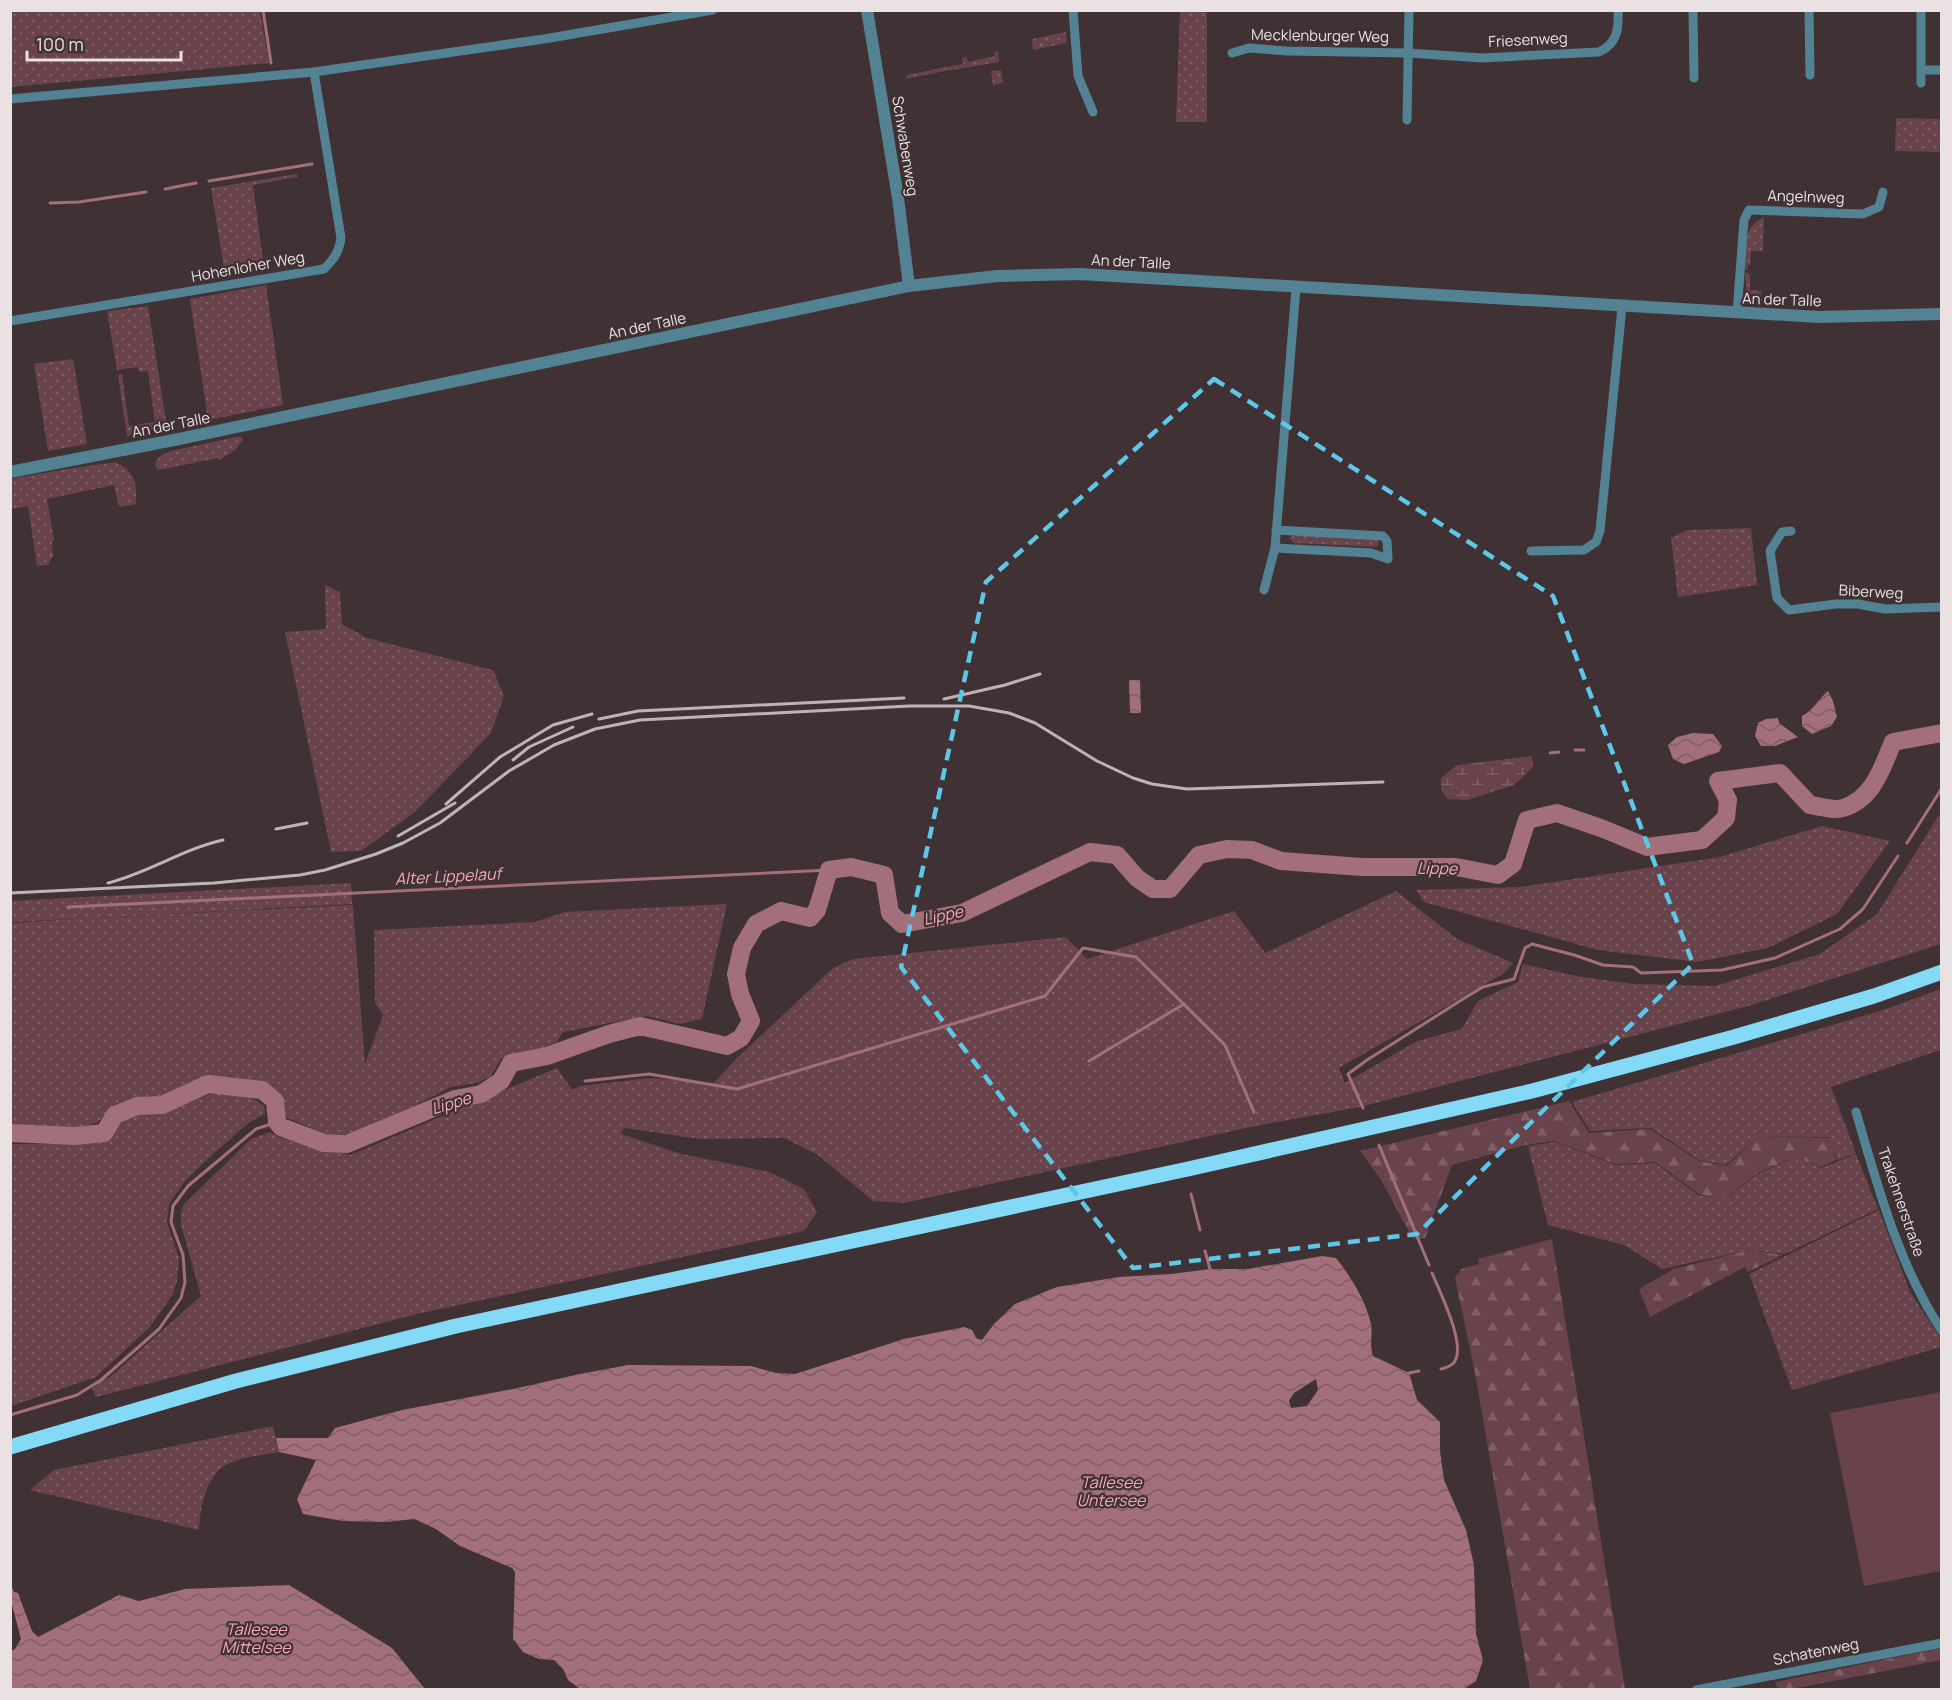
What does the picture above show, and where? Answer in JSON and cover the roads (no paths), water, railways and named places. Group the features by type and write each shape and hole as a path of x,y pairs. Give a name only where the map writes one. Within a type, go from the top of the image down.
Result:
{"highway":[{"path":"10,1447 236,1381 456,1326 1188,1169 1532,1091 1734,1037 1875,996 1941,972"}],"street":[{"path":"10,99 314,72 544,39 713,10"},
{"name":"Schwabenweg","path":"867,10 898,198 909,286"},
{"path":"1073,10 1078,76 1093,112"},
{"name":"Mecklenburger Weg","path":"1407,120 1409,10"},
{"name":"Friesenweg","path":"1409,53 1482,58 1599,52 1614,42 1618,10"},
{"path":"1693,10 1694,78"},
{"path":"1809,10 1810,75"},
{"path":"1920,83 1922,70 1921,10"},
{"name":"Mecklenburger Weg","path":"1232,53 1249,48 1287,51 1409,53"},
{"path":"1922,70 1940,70"},
{"name":"Hohenloher Weg","path":"10,321 324,269 334,260 341,238 314,72"},
{"name":"Angelnweg","path":"1737,314 1744,220 1749,210 1863,214 1879,207 1883,192"},
{"name":"An der Talle","path":"10,471 337,406 909,286 997,276 1080,274 1737,314 1819,317 1941,314"},
{"path":"1264,590 1275,548 1296,288"},
{"path":"1531,551 1584,550 1596,542 1600,531 1622,307"},
{"path":"1275,548 1371,553 1388,559 1387,541 1383,536 1276,530"},
{"name":"Biberweg","path":"1791,531 1782,532 1770,551 1777,598 1788,610 1836,604 1858,604 1885,609 1941,607"},
{"name":"Trakehnerstraße","path":"1856,1112 1882,1200 1904,1261 1924,1304 1941,1331"},
{"name":"Schatenweg","path":"1696,1689 1941,1644"}],"water":[{"path":"1129,680 1140,680 1141,713 1130,713"},
{"path":"1828,691 1837,717 1831,726 1812,734 1802,726 1802,716"},
{"path":"1778,718 1779,723 1798,737 1775,746 1761,746 1755,736 1758,723 1766,719"},
{"path":"1693,733 1713,734 1722,746 1719,752 1684,764 1673,759 1668,745 1677,737"},
{"name":"Tallesee Untersee","path":"1322,1256 1336,1258 1366,1307 1371,1324 1373,1356 1409,1373 1417,1400 1440,1422 1440,1451 1444,1480 1466,1530 1474,1565 1476,1634 1483,1660 1476,1681 1464,1689 580,1689 568,1680 563,1669 554,1660 539,1659 523,1652 513,1639 515,1572 512,1568 460,1546 436,1529 414,1519 386,1522 343,1521 303,1514 297,1499 316,1460 279,1452 276,1438 328,1438 335,1428 402,1410 628,1365 751,1366 776,1373 795,1374 904,1339 964,1327 972,1330 976,1338 982,1340 994,1324 1015,1304 1057,1287 1119,1277 1210,1269 1248,1269","holes":["1316,1379 1318,1390 1307,1406 1291,1408 1289,1401 1294,1393"]},
{"name":"Tallesee Mittelsee","path":"289,1585 392,1648 425,1689 11,1689 11,1651 21,1639 11,1601 12,1591 18,1593 32,1631 38,1637 119,1595 139,1601 185,1589"}],"waterway":[{"path":"263,10 271,63"},
{"path":"209,181 312,164"},
{"path":"165,189 196,183"},
{"path":"50,203 79,202 146,192"},
{"name":"Lippe","path":"10,1133 75,1136 104,1133 115,1115 137,1106 162,1105 208,1084 262,1090 275,1101 277,1122 281,1127 324,1143 347,1144 455,1099 481,1094 501,1081 511,1063 547,1056 609,1034 640,1026 727,1046 741,1038 751,1021 740,994 736,974 742,948 756,924 781,911 810,918 817,910 829,870 851,867 884,875 890,913 902,924 962,913 1090,852 1117,855 1137,878 1153,889 1170,889 1199,855 1227,849 1252,850 1281,861 1362,867 1456,867 1498,875 1513,864 1527,820 1557,813 1647,847 1702,840 1726,818 1728,800 1718,781 1780,773 1810,805 1839,809 1853,804 1869,790 1893,742 1942,733"},
{"path":"1575,750 1584,750"},
{"path":"1550,753 1559,752"},
{"path":"1907,843 1942,788"},
{"path":"1363,1108 1348,1074 1483,987 1514,979 1525,948 1532,944 1603,965 1633,967 1641,973 1722,970 1775,958 1840,929 1863,909 1898,856"},
{"name":"Alter Lippelauf","path":"68,907 829,870"},
{"path":"585,1081 649,1074 737,1089 1045,996 1083,948 1136,957 1225,1045 1254,1112"},
{"path":"1089,1061 1184,1004"},
{"path":"10,1415 77,1395 101,1380 159,1329 181,1298 185,1282 183,1255 171,1222 173,1206 188,1186 256,1129 277,1122"},
{"path":"1379,1145 1429,1265"},
{"path":"1191,1194 1200,1230"},
{"path":"1205,1251 1210,1269"},
{"path":"1432,1273 1456,1336 1455,1361 1441,1369"},
{"path":"1409,1373 1419,1371"},
{"path":"10,1587 12,1591"}],"railway":[{"path":"944,699 1005,685 1040,674"},
{"path":"599,719 638,711 904,698"},
{"path":"10,893 214,883 300,875 325,870 403,843 440,823 509,771 554,745 595,729 640,720 909,706 969,706 1009,713 1035,723 1097,761 1152,784 1187,789 1383,782"},
{"path":"446,804 500,757 553,725 592,714"},
{"path":"513,760 529,747 573,727"},
{"path":"398,836 455,803"},
{"path":"276,829 307,823"},
{"path":"108,883 223,840"}]}
